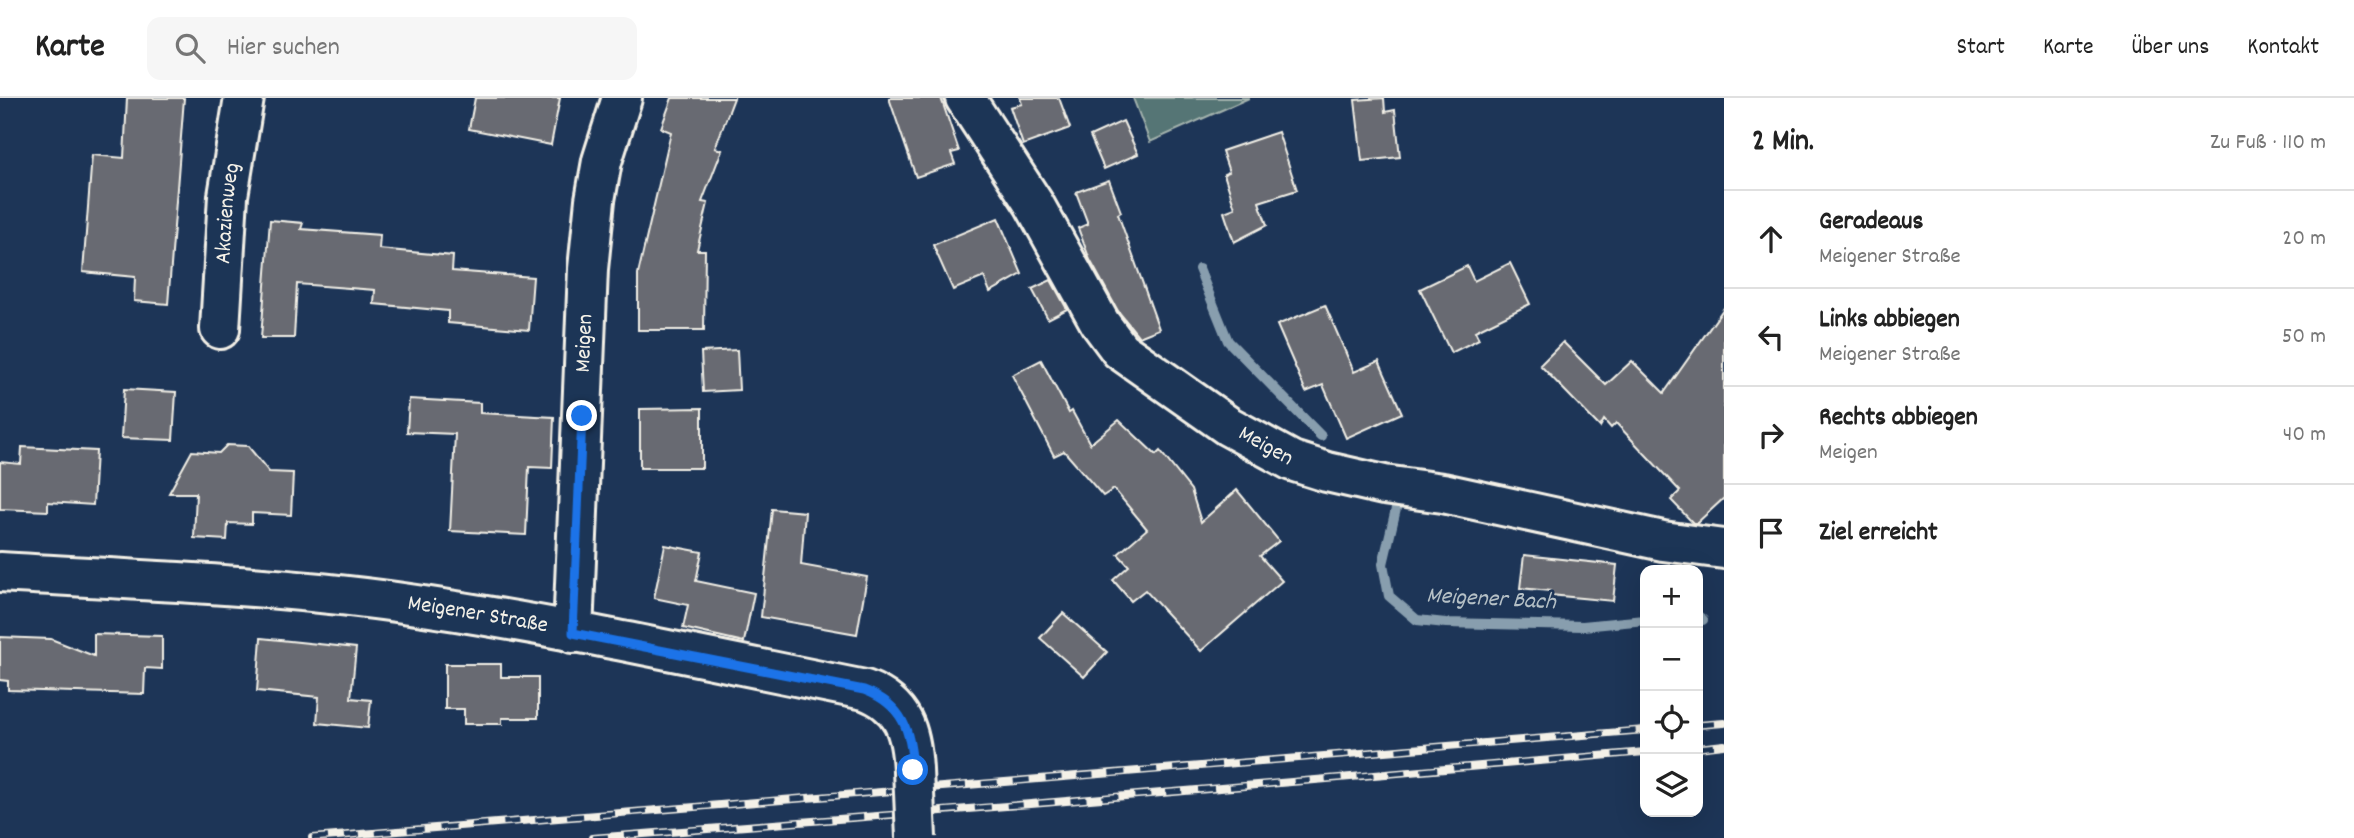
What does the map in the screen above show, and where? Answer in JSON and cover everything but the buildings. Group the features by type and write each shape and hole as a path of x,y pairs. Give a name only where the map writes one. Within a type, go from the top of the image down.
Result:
{"street":[{"name":"Akazienweg","path":"220,329 228,197 244,98"},
{"name":"Meigen","path":"573,633 588,269 594,200 622,98"},
{"name":"Meigen","path":"965,98 1034,204 1100,323 1120,350 1238,431 1292,461 1328,472 1663,541 1724,549"},
{"name":"Meigener Straße","path":"0,572 279,589 396,602 573,633 864,690 876,694 901,716 911,743 916,838"}],"green space":[{"path":"1133,98 1249,98 1150,142"}],"waterway":[{"name":"Meigener Bach","path":"1199,269 1228,341 1321,436"},
{"name":"Meigener Bach","path":"1396,509 1383,564 1389,596 1417,620 1583,626 1640,620"}],"railway":[{"path":"1703,725 1724,723"},
{"path":"312,838 1640,730"},
{"path":"1703,747 1724,745"},
{"path":"592,838 1640,752"}],"route":[{"path":"582,416 573,633 876,694 901,716 911,743 913,770"}]}
